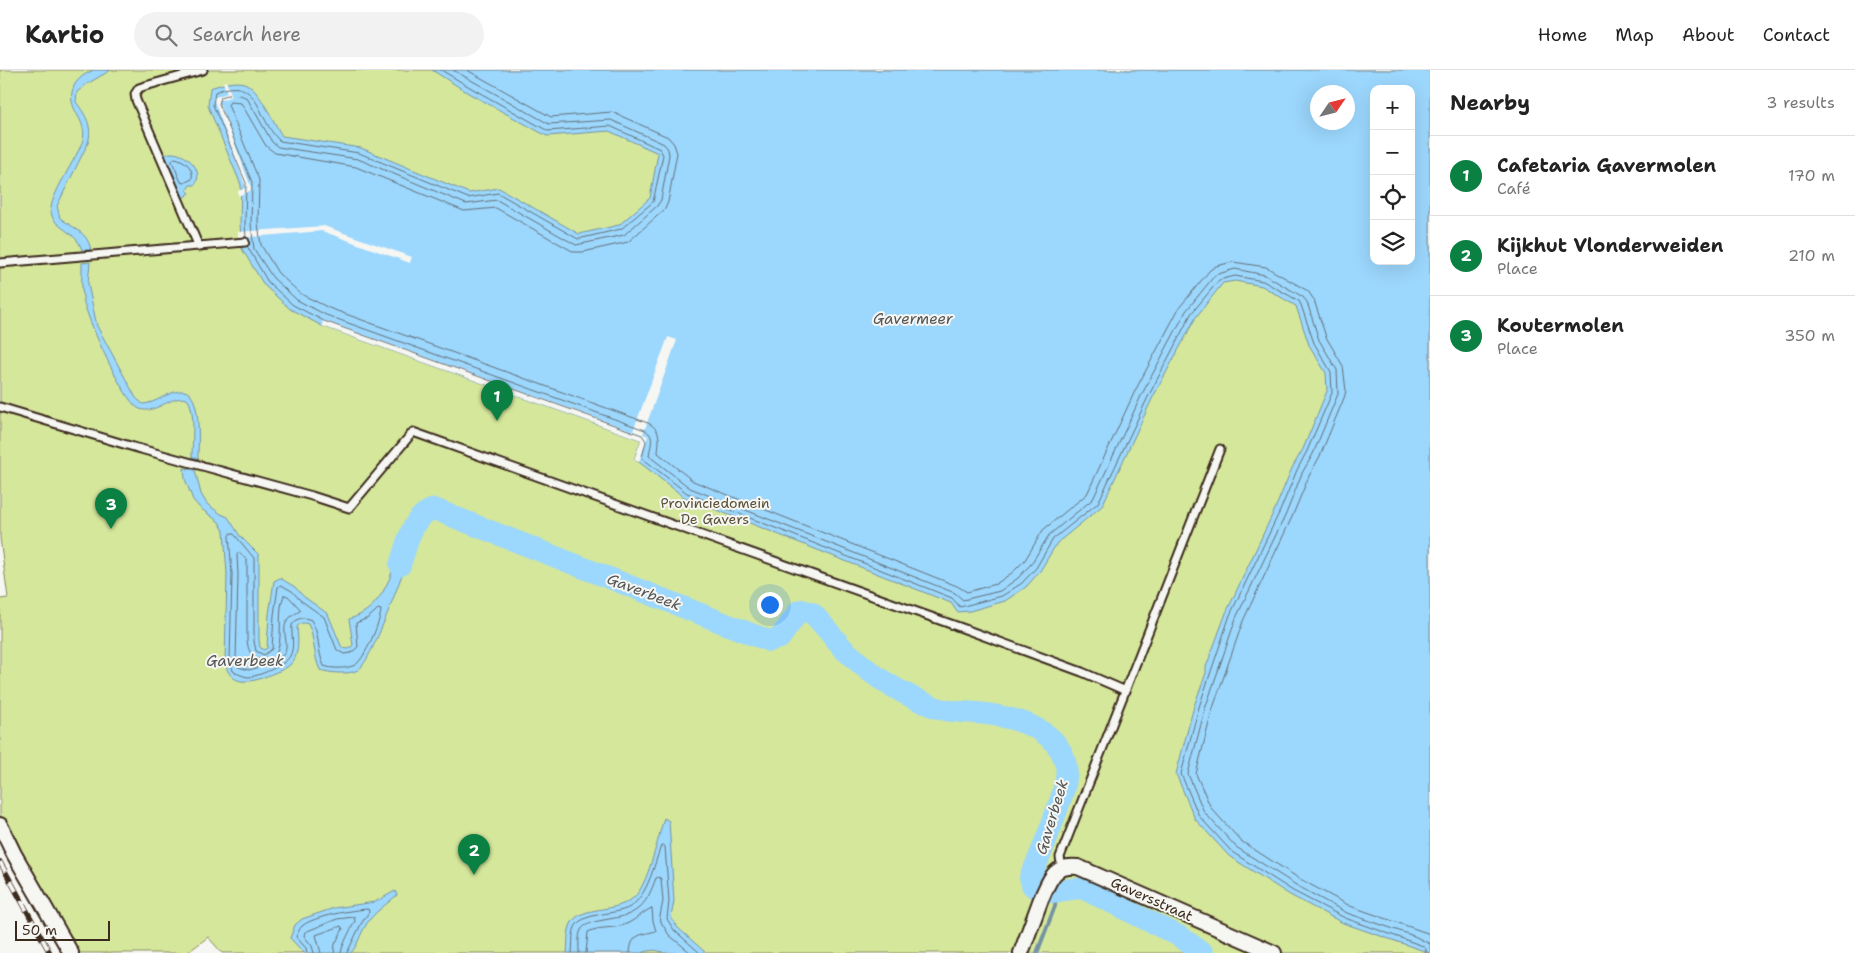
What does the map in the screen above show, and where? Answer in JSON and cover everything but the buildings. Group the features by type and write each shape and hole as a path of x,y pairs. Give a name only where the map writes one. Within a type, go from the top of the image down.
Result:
{"street":[{"path":"0,826 71,953"},
{"name":"Gaversstraat","path":"1062,868 1069,866 1078,867 1274,953"},
{"path":"1021,953 1049,882 1055,873 1062,868"}],"lane":[{"path":"199,247 136,100 136,94 139,88 203,70"},
{"path":"0,263 245,242"},
{"path":"0,407 349,508 413,432 962,628 1082,672 1126,691"},
{"path":"1062,868 1060,857 1220,449"}],"green space":[{"name":"Provinciedomein De Gavers","path":"0,70 1430,70 1430,953 222,953 208,937 187,953 77,953 0,815 0,599 8,598 0,538"}],"water":[{"path":"94,70 111,70 77,92 76,102 88,121 90,132 88,143 57,206 60,218 87,239 91,250 82,250 75,238 56,223 51,213 51,206 58,187 83,140 84,132 72,101 74,86 82,76"},
{"name":"Gavermeer","path":"432,70 1430,70 1430,953 1343,923 1290,895 1229,856 1195,819 1176,774 1194,706 1206,673 1206,667 1226,613 1275,509 1292,468 1303,449 1327,391 1326,373 1309,345 1296,306 1262,286 1235,281 1223,283 1196,317 1152,399 1102,506 1057,543 1040,571 1026,587 1005,601 970,611 957,612 951,603 684,497 634,460 641,440 322,326 290,309 264,285 242,249 240,224 241,185 208,106 210,88 235,82 250,86 261,99 282,136 361,148 469,193 499,188 579,234 619,225 650,198 658,153 609,131 547,136 470,94"},
{"path":"176,153 187,158 197,173 195,185 190,185 187,190 190,193 183,198 164,155"},
{"path":"90,262 88,284 97,326 136,398 143,404 153,402 171,393 187,392 193,398 198,418 198,459 192,457 193,418 187,399 175,399 152,409 140,409 133,404 116,377 85,307 82,263"},
{"name":"Gaverbeek","path":"184,468 195,470 201,494 207,504 228,517 240,536 259,555 259,640 260,647 263,650 267,648 269,614 274,581 280,578 295,587 303,596 328,614 342,648 349,649 353,645 349,619 362,614 380,596 392,573 405,535 415,539 381,630 364,663 358,670 350,673 339,673 320,670 310,629 308,624 303,623 297,627 297,650 295,658 289,666 251,681 237,680 232,676 227,670 225,661 227,574 224,531 219,522 200,508 193,500 185,479"},
{"path":"664,818 669,821 674,901 671,917 677,927 706,953 664,953 653,950 642,953 567,953 569,930 573,921 579,915 619,905 629,901 637,894 649,869"},
{"path":"395,891 397,895 369,920 351,953 304,953 290,938 295,925 302,919 334,908 375,902"}],"pier":[{"path":"226,81 232,96 219,101 252,190 238,196 238,191 246,188 213,98 227,93 223,82"},
{"path":"324,226 412,257 410,263 322,231 238,238 238,232"},
{"path":"323,320 633,431 668,337 677,340 643,434 648,436 639,462 634,460 641,440 322,326"}],"waterway":[{"name":"Gaverbeek","path":"400,565 415,525 420,518 434,509 769,641 780,638 799,611 812,613 846,651 872,673 903,693 944,710 986,714 1016,720 1028,724 1048,736 1062,754 1067,772 1061,799 1030,877 1032,885 1044,892 1077,888 1084,889 1179,936 1203,953"},
{"path":"1037,953 1055,906 1056,893"}],"railway":[{"path":"0,862 50,953"}],"place":[{"name":"Cafetaria Gavermolen","path":"497,421"},
{"name":"Koutermolen","path":"111,529"},
{"name":"Kijkhut Vlonderweiden","path":"474,875"}]}
